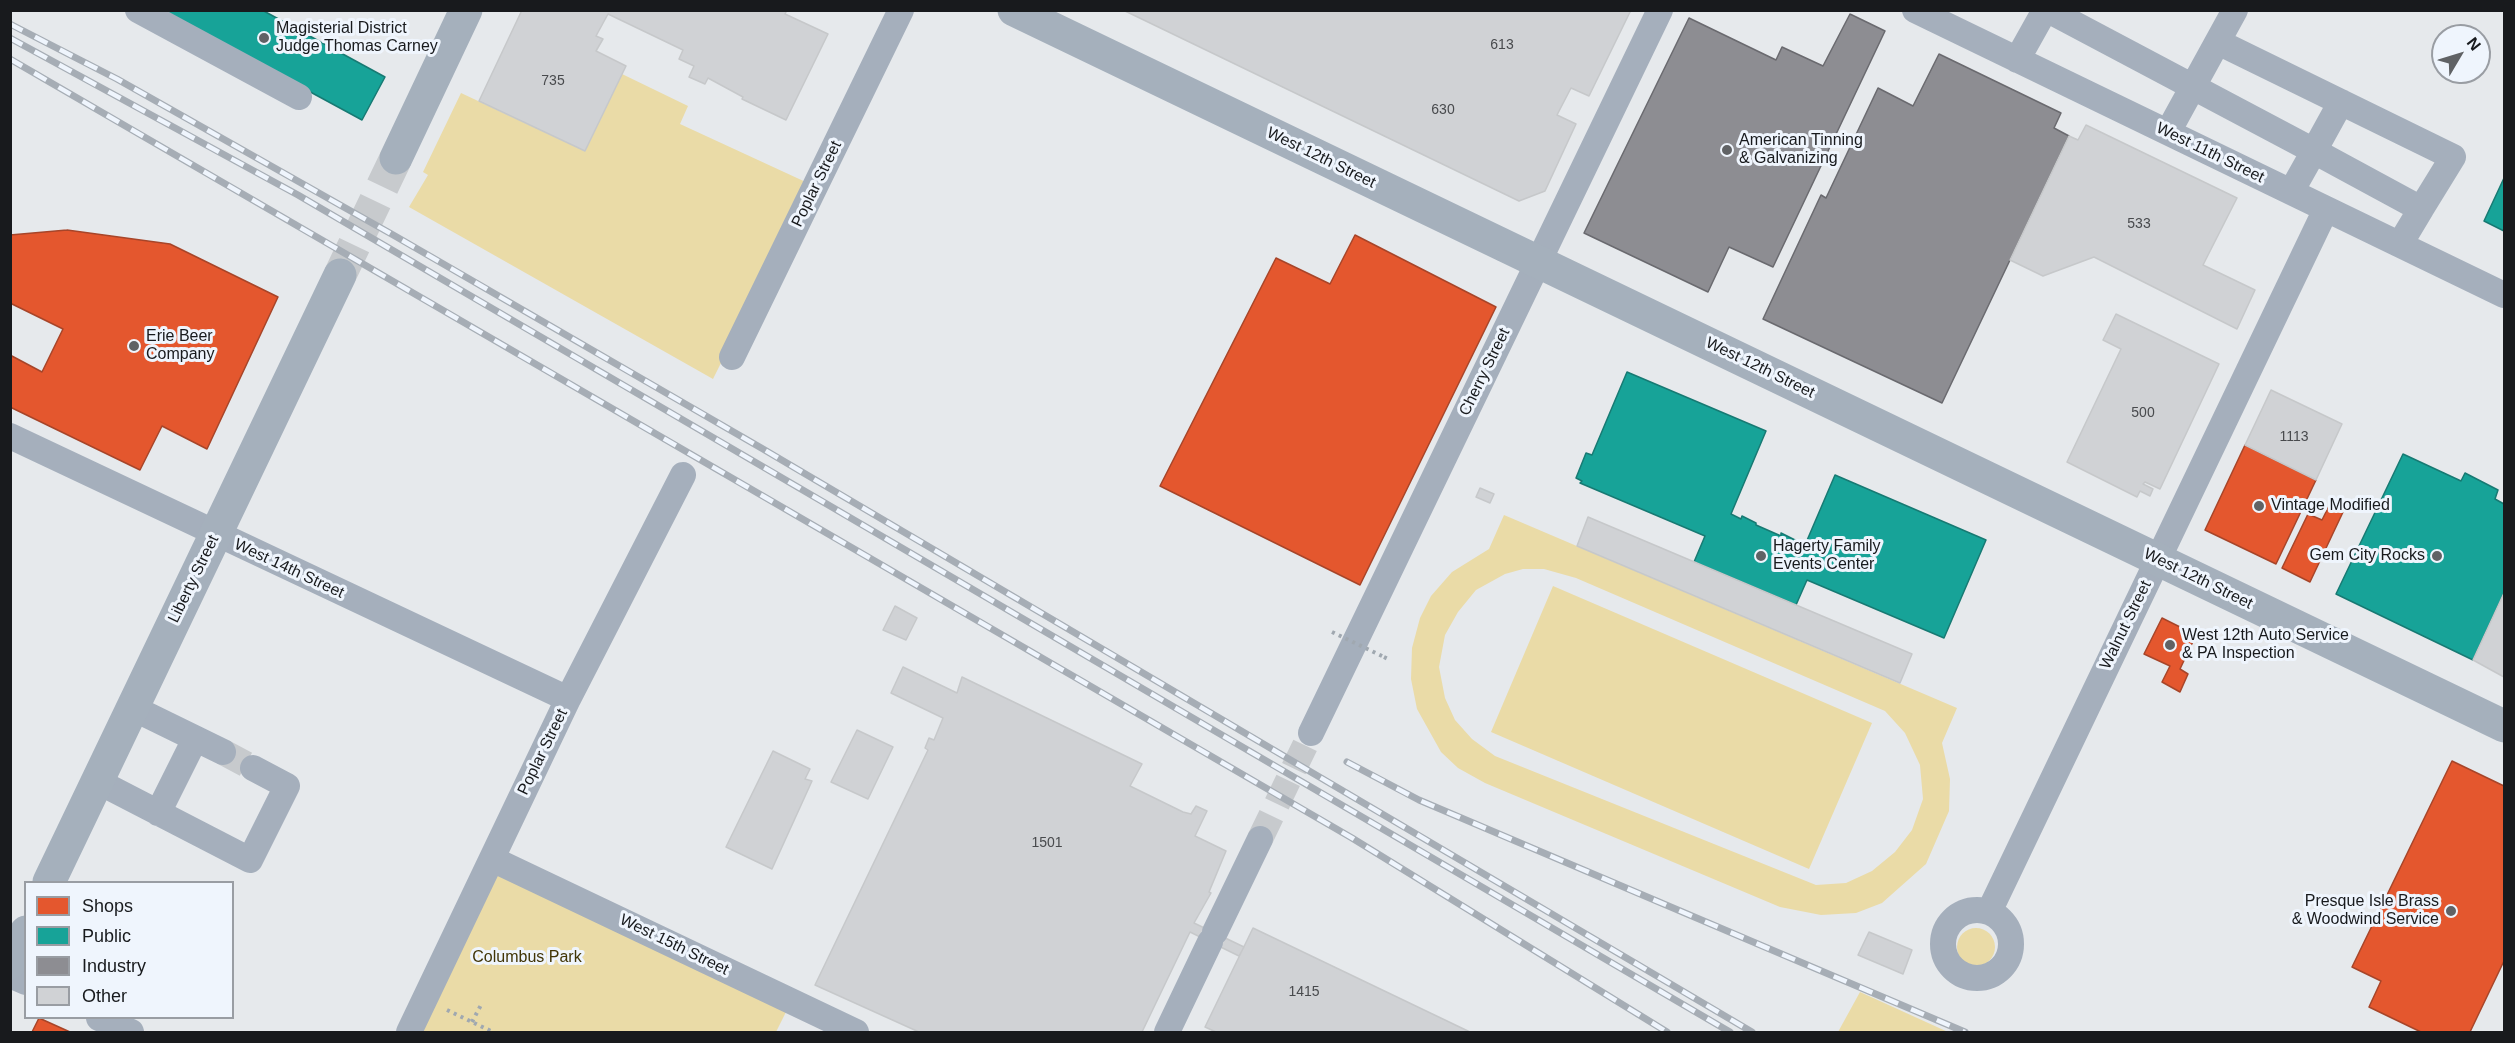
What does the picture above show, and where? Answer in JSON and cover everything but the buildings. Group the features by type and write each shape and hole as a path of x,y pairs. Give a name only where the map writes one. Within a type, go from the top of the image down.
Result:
{"main road":[{"path":"396,158 466,10"},
{"name":"West 12th Street","path":"1014,10 2505,726"},
{"name":"Liberty Street","path":"49,881 340,275"},
{"path":"10,963 24,936"}],"street":[{"path":"138,10 300,97"},
{"name":"Poplar Street","path":"732,357 901,10"},
{"name":"Cherry Street","path":"1311,733 1660,10"},
{"path":"2018,60 2047,10 2314,150 2421,209"},
{"path":"2168,132 2235,10"},
{"name":"West 11th Street","path":"1917,11 2505,295"},
{"path":"2218,42 2453,157 2400,244"},
{"path":"2291,192 2341,102"},
{"name":"Walnut Street","path":"1989,912 2326,209"},
{"name":"West 14th Street","path":"10,436 568,699"},
{"name":"Poplar Street","path":"408,1032 568,699 683,475"},
{"path":"133,708 223,752"},
{"path":"158,813 195,739"},
{"path":"97,782 250,860 287,786 253,768"},
{"path":"1167,1032 1260,839"},
{"name":"West 15th Street","path":"492,859 856,1032"},
{"path":"10,975 24,981"},
{"path":"103,1019 131,1032"}],"path":[{"path":"1332,632 1390,660"},
{"path":"472,1023 482,1003"},
{"path":"447,1010 493,1032"}],"green space":[{"path":"622,74 688,106 680,124 810,184 713,379 409,207 428,175 423,172 461,93 585,151"},
{"path":"1504,515 1957,708 1942,743 1950,779 1949,811 1926,864 1882,903 1856,913 1821,915 1780,907 1485,783 1458,768 1441,752 1417,709 1411,679 1412,648 1420,618 1431,596 1452,572 1489,549","holes":["1523,569 1544,569 1576,578 1885,711 1905,733 1920,765 1923,799 1912,830 1895,852 1872,871 1846,883 1816,885 1495,756 1472,739 1455,720 1445,698 1439,667 1445,635 1458,612 1476,590 1505,574"]},
{"path":"1553,586 1872,723 1809,869 1491,732"},
{"name":"Columbus Park","path":"492,859 791,1002 776,1032 409,1032"},
{"path":"1976,928 1989,934 1995,947 1989,960 1976,966 1963,960 1957,947 1963,934"},
{"path":"1860,992 1948,1032 1838,1032"}],"tunnel":[{"path":"340,275 396,158"},
{"path":"1260,839 1311,733"},
{"path":"223,752 253,768"}],"railway":[{"path":"10,24 117,79 395,236 763,449 1752,1032"},
{"path":"10,38 298,195 1730,1032"},
{"path":"10,59 1352,838 1667,1032"},
{"path":"1347,762 1419,800 1965,1032"}],"place":[{"name":"Magisterial District Judge Thomas Carney","path":"264,38"},
{"name":"American Tinning & Galvanizing","path":"1727,150"},
{"name":"Erie Beer Company","path":"134,346"},
{"name":"Vintage Modified","path":"2259,506"},
{"name":"Hagerty Family Events Center","path":"1761,556"},
{"name":"Gem City Rocks","path":"2437,556"},
{"name":"West 12th Auto Service & PA Inspection","path":"2170,645"},
{"name":"Presque Isle Brass & Woodwind Service","path":"2451,911"}]}
